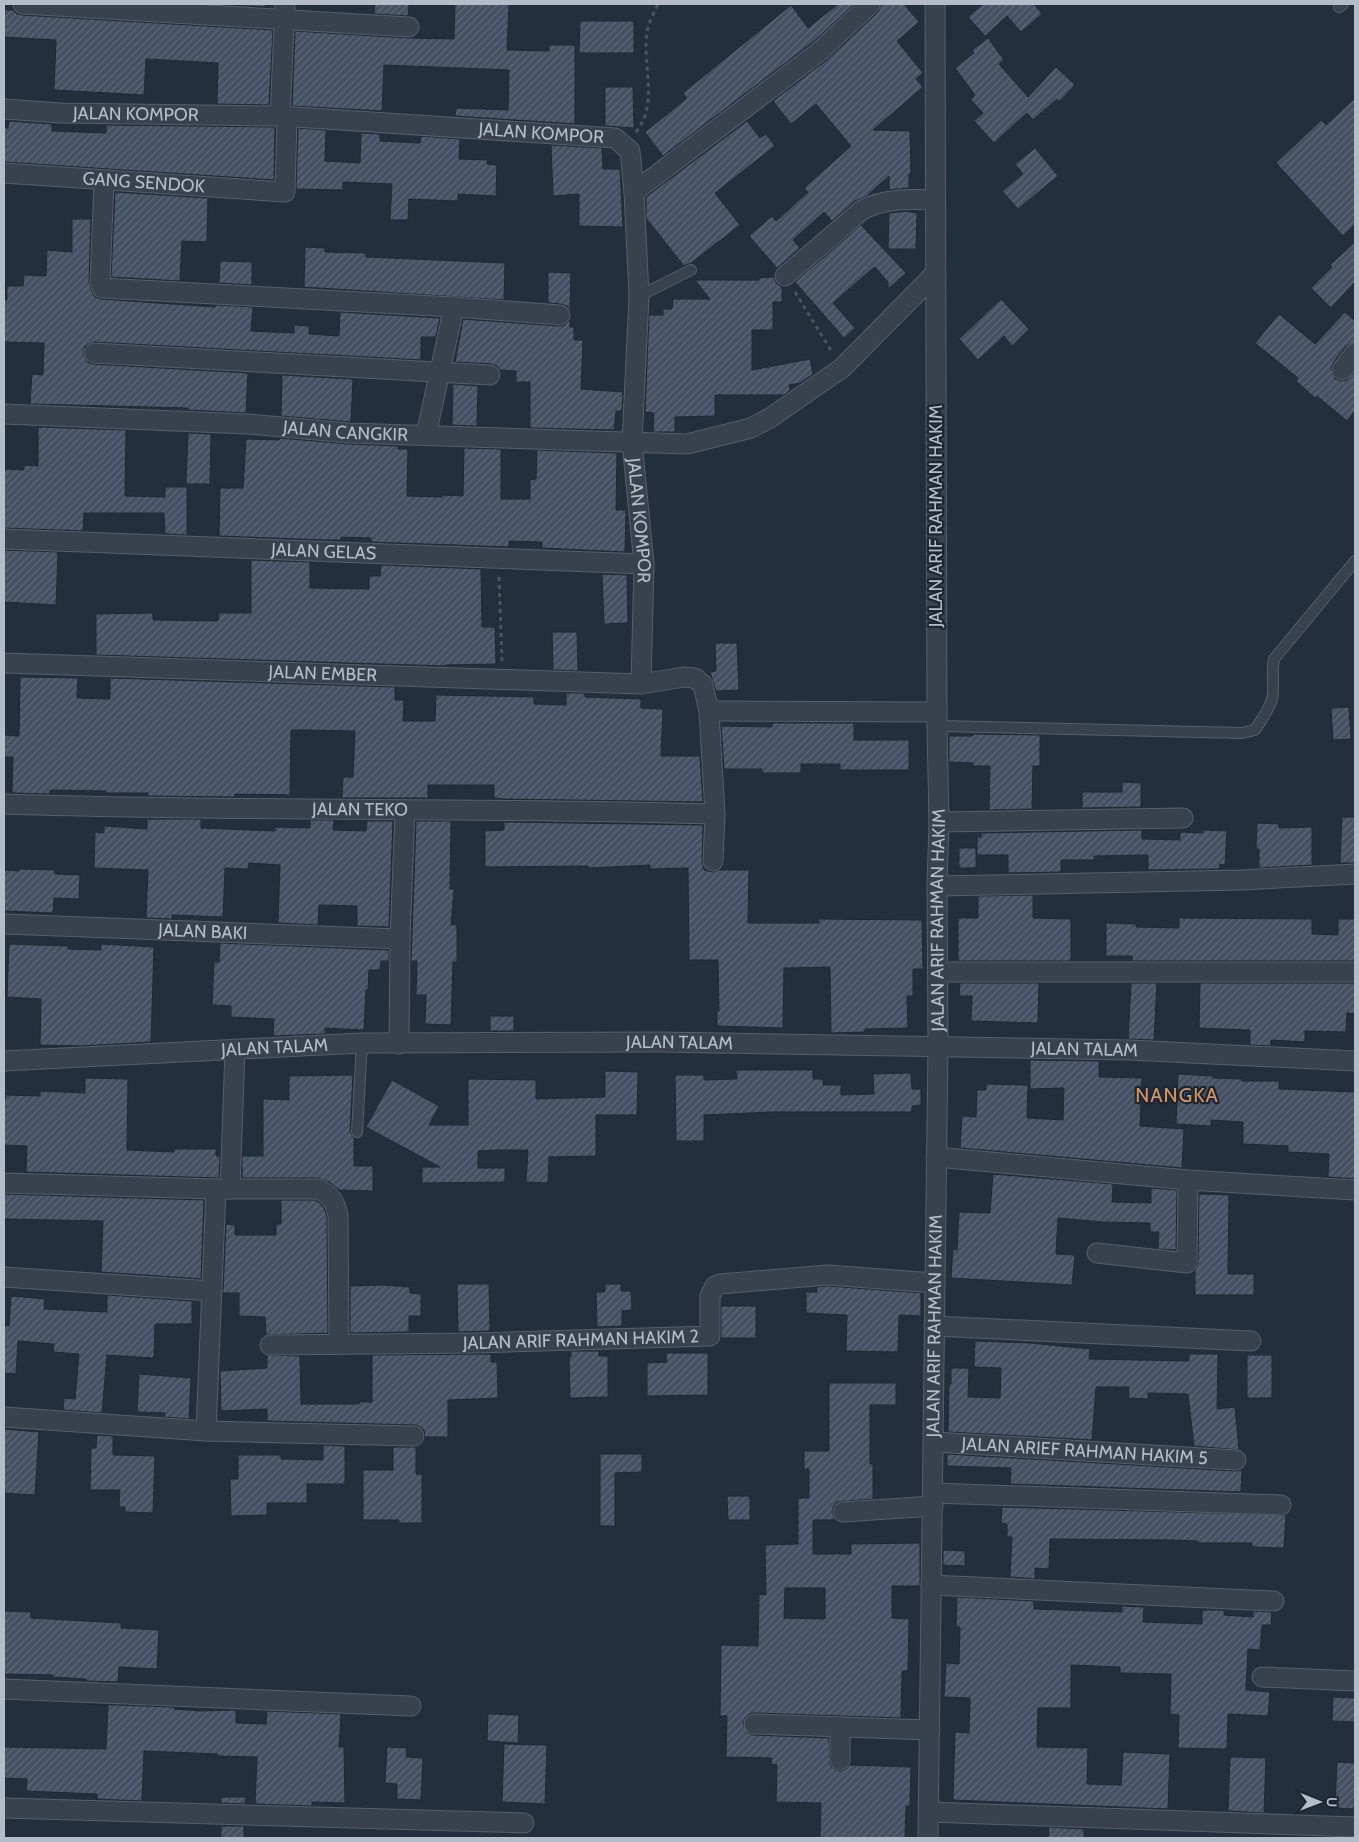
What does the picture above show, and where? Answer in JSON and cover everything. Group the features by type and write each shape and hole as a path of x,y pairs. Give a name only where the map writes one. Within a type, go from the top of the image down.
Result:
{"street":[{"path":"23,4 285,11 409,27"},
{"path":"634,192 820,51 870,4"},
{"name":"JALAN ARIF RAHMAN HAKIM","path":"928,1838 934,1442 939,822 935,4"},
{"path":"284,117 285,11"},
{"name":"JALAN KOMPOR","path":"4,109 61,113 284,117 614,138 622,143 630,151 639,296 632,442 644,564 641,684"},
{"name":"GANG SENDOK","path":"4,173 285,192 284,117"},
{"path":"104,180 100,282 102,288 454,307 560,315"},
{"path":"785,276 862,210 873,204 894,200 935,200"},
{"name":"JALAN CANGKIR","path":"4,414 239,423 349,433 688,444 751,428 770,418 842,368 936,273"},
{"path":"426,435 454,307"},
{"path":"94,353 490,375"},
{"path":"1342,370 1355,354"},
{"name":"JALAN GELAS","path":"4,539 644,564"},
{"name":"JALAN EMBER","path":"4,664 641,684 684,677 695,678 703,685 709,711 716,814 713,861"},
{"path":"709,711 937,719"},
{"name":"JALAN TEKO","path":"4,804 117,808 590,810 716,814"},
{"path":"399,1044 400,939 405,810"},
{"path":"939,822 1183,818"},
{"path":"937,886 1240,880 1355,874"},
{"name":"JALAN BAKI","path":"4,924 400,939"},
{"path":"938,972 1355,972"},
{"name":"JALAN TALAM","path":"4,1061 362,1043 659,1042 1130,1050 1355,1061"},
{"path":"206,1431 212,1291 223,1189 234,1049"},
{"path":"936,1158 1188,1180 1355,1190"},
{"path":"1097,1252 1187,1262 1188,1180"},
{"path":"4,1183 223,1189 318,1189 334,1201 338,1215 339,1343"},
{"name":"JALAN ARIF RAHMAN HAKIM 2","path":"270,1345 475,1343 710,1336 710,1296 715,1286 720,1284 828,1275 935,1283"},
{"path":"4,1278 212,1291"},
{"path":"934,1326 1252,1341"},
{"path":"4,1418 206,1431 414,1436"},
{"name":"JALAN ARIEF RAHMAN HAKIM 5","path":"934,1442 1236,1460"},
{"path":"843,1512 933,1499 1282,1505"},
{"path":"932,1585 1274,1601"},
{"path":"1262,1677 1355,1681"},
{"path":"4,1689 411,1706"},
{"path":"754,1724 930,1730"},
{"path":"840,1727 840,1760"},
{"path":"4,1808 524,1823"},
{"path":"929,1812 1355,1827"}],"lane":[{"path":"639,296 691,270"},
{"path":"937,719 1232,733 1255,730 1268,709 1272,698 1272,667 1274,659 1355,561"},
{"path":"357,1132 362,1043"}],"path":[{"path":"622,143 640,127 646,115 648,98 647,33 658,4"},
{"path":"785,276 842,368"},
{"path":"499,557 503,679"}],"building":[{"path":"208,4 265,4 265,7"},
{"path":"375,4 409,4 408,16 374,14"},
{"path":"455,4 509,4 507,50 549,51 549,45 575,45 575,124 455,116 456,108 508,110 509,70 384,65 382,111 292,106 295,31 454,39"},
{"path":"838,4 854,4 813,42 663,156 645,132 687,98 683,93 791,5 808,28"},
{"path":"881,4 904,4 919,22 897,41 923,73 916,79 923,87 873,130 910,131 911,174 909,174 909,188 889,190 889,176 867,196 855,201 832,221 824,212 793,240 800,248 777,268 749,236 772,216 776,221 808,192 804,188 851,146 816,104 791,124 773,101 828,59 878,12"},
{"path":"983,4 1034,4 1042,14 1021,32 1007,16 985,36 968,17"},
{"path":"4,10 13,10 17,14 22,15 273,30 269,105 217,104 218,63 146,59 144,95 54,90 56,40 4,37"},
{"path":"580,21 634,21 634,53 579,53"},
{"path":"988,38 1004,60 999,64 1028,97 1056,67 1075,85 1059,102 1057,99 1033,120 1027,113 994,143 974,121 983,113 971,100 975,95 955,68 974,53 972,50"},
{"path":"605,87 633,87 634,128 605,126"},
{"path":"1355,98 1355,224 1343,236 1276,163 1321,120 1326,125"},
{"path":"9,121 52,124 52,131 106,133 106,125 275,127 274,180 4,162 4,128 8,128"},
{"path":"747,121 760,138 766,134 775,146 715,193 740,225 691,263 684,266 646,218 646,197"},
{"path":"298,128 326,130 325,161 360,163 361,133 380,134 380,141 420,143 421,136 460,139 459,159 488,160 487,164 497,165 496,196 458,194 458,201 409,199 408,220 390,220 392,184 343,182 343,190 296,189"},
{"path":"551,145 602,148 603,169 620,169 623,227 579,226 579,194 553,196"},
{"path":"1035,148 1058,176 1018,209 1002,191 1023,174 1015,164"},
{"path":"115,192 208,198 207,242 182,241 180,281 111,277"},
{"path":"909,211 917,213 916,249 888,249 889,213"},
{"path":"72,219 91,219 89,282 95,297 101,299 215,307 216,305 253,307 251,331 294,333 294,325 309,326 309,334 339,336 340,312 440,318 436,337 421,337 421,360 94,342 85,346 83,353 87,362 93,364 248,373 246,413 188,410 188,408 30,404 32,374 43,375 44,343 4,342 4,300 7,300 7,286 23,286 24,275 46,276 47,250 72,252"},
{"path":"861,225 906,273 888,289 888,282 875,267 833,303 855,328 844,338 795,282"},
{"path":"1355,242 1355,282 1331,308 1311,288 1332,267 1330,265"},
{"path":"305,247 325,248 325,252 366,253 366,257 505,263 504,300 304,287"},
{"path":"220,261 252,262 252,285 219,283"},
{"path":"548,272 571,273 570,310 567,306 561,304 548,303"},
{"path":"774,277 776,283 782,287 782,302 773,302 773,330 752,330 752,370 810,359 813,374 800,383 789,385 790,390 784,395 715,395 715,416 675,417 675,432 653,432 654,413 645,412 649,315 663,315 663,309 672,309 673,299 710,299 695,280 759,280 759,278"},
{"path":"1001,299 1029,329 1012,346 1004,336 978,360 959,339"},
{"path":"1345,312 1355,321 1355,342 1346,346 1333,363 1331,369 1335,379 1341,381 1347,380 1355,371 1355,411 1347,421 1317,396 1315,398 1296,381 1298,378 1255,343 1279,314 1315,344"},
{"path":"463,319 559,326 565,325 570,320 570,327 574,327 574,340 583,340 581,389 623,392 622,411 616,411 614,430 530,428 530,382 516,382 516,371 500,370 497,366 491,364 455,362"},
{"path":"282,375 353,379 351,422 281,416"},
{"path":"453,384 478,386 477,426 452,425"},
{"path":"38,427 126,430 125,496 165,497 165,487 187,487 187,535 165,534 164,513 84,513 83,531 4,528 4,469 24,470 24,465 38,466"},
{"path":"188,433 211,434 210,484 186,484"},
{"path":"280,438 398,446 398,449 408,449 407,496 463,496 464,448 501,449 501,499 530,499 530,480 536,479 537,450 617,453 616,510 626,510 625,552 542,548 542,542 509,541 509,547 371,542 371,538 341,537 341,540 325,540 219,536 220,488 243,488 246,439 279,440"},
{"path":"4,550 58,552 56,605 4,602"},
{"path":"251,560 310,562 310,588 369,589 369,576 380,576 381,565 481,569 482,627 495,627 496,664 445,666 96,655 96,614 153,613 153,620 218,621 219,613 251,613"},
{"path":"602,574 627,575 628,623 604,624"},
{"path":"552,632 577,632 578,671 553,670"},
{"path":"715,643 737,643 739,690 716,691 710,672 716,671"},
{"path":"20,677 78,678 77,698 110,699 110,678 395,687 395,700 404,700 403,721 435,721 436,695 534,697 534,704 566,705 566,693 585,693 585,697 641,699 641,708 663,709 661,756 700,756 703,802 503,799 494,798 494,785 428,785 428,798 342,798 343,777 353,777 355,731 308,730 291,730 290,795 235,794 235,797 148,796 148,793 50,790 50,794 12,793 13,757 4,757 4,735 19,736"},
{"path":"1349,707 1351,739 1333,740 1331,708"},
{"path":"772,723 854,723 854,740 909,740 909,770 840,770 840,764 801,764 801,773 762,773 762,769 724,769 721,726 772,727"},
{"path":"973,734 1040,735 1040,766 1033,766 1032,809 989,810 990,766 973,766 973,763 949,762 949,736 973,736"},
{"path":"1122,782 1141,783 1141,807 1082,808 1082,792 1122,792"},
{"path":"1342,817 1355,817 1355,863 1340,863"},
{"path":"147,819 201,819 201,828 275,831 275,827 310,828 310,820 334,820 333,830 366,831 367,821 393,821 389,927 357,926 357,906 319,905 318,925 278,923 280,865 249,863 248,869 225,868 223,917 172,915 172,919 146,918 148,870 94,868 95,832 104,833 104,826 147,829"},
{"path":"416,821 451,821 450,889 454,889 451,925 457,925 457,962 453,962 451,1025 425,1024 426,995 416,995 417,961 411,961"},
{"path":"504,822 703,825 702,861 704,870 713,872 719,870 749,870 748,923 819,923 819,919 922,920 923,969 913,969 913,996 907,996 908,1028 865,1029 865,1032 831,1033 830,967 784,968 783,1028 717,1026 717,1011 719,1011 718,960 689,960 688,868 650,869 650,865 589,868 588,866 485,867 485,831 504,830"},
{"path":"1257,823 1279,824 1279,828 1312,827 1312,865 1259,868 1259,849 1256,849"},
{"path":"1142,830 1142,839 1180,840 1180,832 1203,833 1203,830 1227,831 1225,865 1220,864 1219,869 1148,870 1148,855 1094,856 1094,860 1061,860 1061,872 1008,873 1008,855 977,855 977,837 981,837 981,833"},
{"path":"959,848 976,848 976,868 959,868"},
{"path":"19,869 55,870 55,874 80,875 79,899 54,898 53,913 4,911 4,870 19,871"},
{"path":"1033,895 1033,918 1071,919 1071,961 958,961 958,918 978,918 978,896"},
{"path":"1179,918 1312,919 1312,934 1338,935 1338,919 1355,919 1355,961 1132,961 1132,956 1106,956 1106,923 1136,924 1136,927 1179,928"},
{"path":"220,943 389,950 389,961 381,961 380,970 369,970 364,1030 325,1028 325,1034 273,1036 274,1019 231,1017 231,1006 212,1005 214,962 219,962"},
{"path":"9,944 68,946 68,949 101,950 101,944 154,947 151,1042 81,1046 40,1045 41,999 7,997"},
{"path":"960,983 1039,983 1038,1023 971,1021 972,996 959,996"},
{"path":"1131,983 1157,983 1154,1040 1128,1039"},
{"path":"1200,983 1355,983 1355,1014 1347,1013 1346,1032 1305,1031 1305,1042 1271,1040 1271,1046 1250,1045 1250,1030 1199,1028"},
{"path":"490,1016 514,1016 514,1031 490,1031"},
{"path":"1030,1060 1099,1061 1099,1077 1142,1078 1140,1126 1184,1129 1182,1168 960,1148 962,1116 976,1117 977,1090 986,1090 986,1084 1028,1085 1027,1118 1063,1120 1064,1088 1030,1089"},
{"path":"736,1070 813,1070 813,1079 823,1079 823,1085 841,1085 841,1095 874,1094 873,1074 911,1073 912,1089 921,1089 921,1105 912,1106 912,1112 773,1112 704,1115 704,1141 676,1141 675,1075 704,1075 704,1080 737,1079"},
{"path":"605,1071 638,1072 637,1115 596,1115 596,1156 549,1157 548,1183 526,1182 528,1150 496,1150 478,1151 478,1168 505,1168 505,1182 422,1183 422,1167 440,1167 366,1127 392,1080 439,1106 429,1125 468,1125 468,1079 536,1080 536,1099 605,1097"},
{"path":"1178,1074 1242,1079 1242,1081 1279,1081 1279,1089 1355,1092 1355,1179 1328,1177 1329,1154 1288,1152 1288,1146 1243,1144 1243,1122 1211,1120 1211,1126 1176,1124"},
{"path":"353,1075 350,1132 354,1138 354,1166 373,1166 373,1191 339,1190 329,1182 318,1178 242,1178 242,1156 263,1156 263,1099 289,1100 289,1076"},
{"path":"85,1078 128,1079 127,1150 174,1152 174,1149 216,1149 216,1156 220,1156 219,1178 26,1172 27,1146 4,1145 4,1098 6,1098 6,1095 40,1096 40,1091 85,1093"},
{"path":"993,1174 1113,1184 1112,1202 1151,1203 1151,1188 1177,1190 1176,1250 1158,1249 1159,1232 1150,1232 1150,1223 1103,1222 1058,1218 1056,1254 1075,1255 1072,1285 951,1278 953,1249 957,1250 959,1212 990,1213"},
{"path":"4,1194 204,1200 201,1279 101,1272 103,1221 4,1219"},
{"path":"1199,1194 1229,1195 1228,1274 1254,1274 1254,1295 1195,1295 1195,1271 1198,1263"},
{"path":"281,1200 315,1200 325,1210 327,1216 328,1333 266,1335 265,1317 239,1316 239,1293 223,1293 226,1224 235,1225 235,1235 276,1235 276,1224 281,1224"},
{"path":"457,1284 489,1284 490,1331 458,1332"},
{"path":"605,1284 621,1284 621,1291 631,1291 632,1310 622,1311 622,1326 597,1327 596,1292 605,1292"},
{"path":"382,1285 410,1287 410,1293 421,1294 421,1316 409,1316 409,1332 350,1333 350,1286"},
{"path":"828,1286 921,1293 921,1316 899,1315 898,1352 846,1351 847,1315 806,1313 806,1292 817,1292 817,1287"},
{"path":"107,1295 192,1301 192,1324 155,1324 154,1358 107,1355 102,1413 63,1410 64,1398 75,1399 79,1354 53,1352 54,1344 18,1341 16,1374 4,1373 4,1325 9,1326 11,1296 45,1299 44,1309 107,1312"},
{"path":"721,1306 756,1306 756,1338 721,1338"},
{"path":"975,1341 1030,1343 1090,1349 1089,1359 1189,1361 1189,1354 1218,1354 1217,1409 1235,1407 1239,1450 1194,1446 1188,1394 1148,1393 1148,1399 1128,1398 1129,1387 1096,1387 1092,1440 948,1432 951,1368 969,1368 968,1397 1000,1398 1001,1368 974,1367"},
{"path":"571,1351 599,1351 599,1356 608,1356 608,1397 570,1398 569,1357 571,1357"},
{"path":"666,1353 708,1353 708,1395 647,1396 647,1363 667,1362"},
{"path":"491,1354 491,1362 497,1362 498,1398 448,1400 448,1437 425,1437 424,1430 414,1425 267,1421 267,1409 221,1411 220,1371 267,1368 267,1355 300,1356 301,1404 359,1404 359,1402 372,1402 372,1355"},
{"path":"1247,1355 1272,1355 1272,1398 1247,1398"},
{"path":"139,1374 191,1378 189,1419 164,1417 165,1413 137,1412"},
{"path":"829,1383 896,1383 896,1405 870,1405 870,1464 873,1464 873,1499 837,1502 832,1512 835,1520 813,1520 813,1554 851,1554 851,1544 920,1543 920,1586 892,1586 892,1618 909,1619 908,1671 902,1671 901,1718 754,1713 749,1714 745,1718 743,1724 748,1733 753,1735 829,1738 830,1765 840,1771 850,1765 911,1767 910,1806 906,1806 905,1838 820,1838 821,1803 776,1802 777,1765 771,1764 772,1758 726,1757 727,1716 720,1716 721,1645 758,1646 759,1594 766,1595 765,1545 798,1544 798,1498 809,1498 809,1469 804,1469 804,1451 829,1451","holes":["785,1588 825,1588 825,1619 784,1618"]},
{"path":"4,1429 39,1432 35,1495 4,1493"},
{"path":"97,1435 113,1436 113,1455 155,1456 153,1513 125,1512 125,1507 119,1507 120,1490 90,1490 91,1448 96,1448"},
{"path":"323,1445 345,1446 345,1484 307,1484 307,1503 267,1503 267,1515 231,1516 230,1479 238,1479 238,1455 281,1455 281,1459 323,1460"},
{"path":"393,1447 416,1447 416,1474 422,1474 422,1523 399,1523 399,1520 363,1520 363,1470 393,1470"},
{"path":"600,1454 642,1454 642,1472 615,1473 615,1526 600,1526"},
{"path":"947,1454 1242,1470 1241,1492 1010,1484 1011,1468 947,1466"},
{"path":"727,1496 750,1496 750,1520 728,1520"},
{"path":"1002,1507 1286,1515 1284,1548 1252,1547 1252,1543 1050,1539 1049,1569 1035,1568 1035,1579 1010,1577 1012,1537 1007,1537 1007,1524 1001,1523"},
{"path":"943,1550 965,1551 965,1566 943,1565"},
{"path":"957,1597 1034,1601 1034,1609 1122,1612 1122,1606 1144,1607 1143,1622 1202,1624 1202,1610 1224,1610 1224,1615 1253,1617 1253,1611 1272,1612 1271,1625 1262,1625 1260,1650 1248,1649 1246,1690 1270,1692 1268,1716 1228,1714 1227,1749 1178,1748 1179,1715 1170,1714 1171,1674 1120,1673 1120,1667 1071,1665 1071,1708 1038,1708 1037,1747 1088,1748 1087,1784 1121,1785 1123,1752 1170,1754 1168,1809 953,1800 955,1732 969,1733 970,1698 944,1697 946,1663 959,1664 960,1627 956,1627"},
{"path":"4,1611 31,1612 31,1618 121,1623 121,1628 159,1630 157,1669 119,1667 118,1682 86,1681 86,1679 52,1677 53,1675 4,1674"},
{"path":"1333,1697 1355,1698 1355,1722 1332,1721"},
{"path":"85,1704 174,1707 174,1709 199,1711 236,1710 236,1723 266,1724 267,1711 341,1714 339,1747 344,1747 345,1803 312,1802 312,1806 255,1804 257,1757 218,1756 218,1754 144,1751 142,1801 97,1799 97,1794 26,1791 27,1779 4,1778 4,1747 106,1749 108,1705"},
{"path":"488,1714 519,1715 518,1743 487,1741"},
{"path":"504,1744 547,1745 545,1804 502,1802"},
{"path":"387,1747 407,1748 406,1757 423,1758 421,1800 397,1799 397,1784 385,1783"},
{"path":"1230,1757 1266,1758 1264,1813 1228,1811"},
{"path":"1337,1762 1355,1763 1354,1809 1335,1808"},
{"path":"221,1797 246,1797 245,1804 221,1803"},
{"path":"221,1826 244,1826 244,1838 221,1838"},
{"path":"1049,1827 1084,1829 1084,1838 1048,1838"}],"district":[{"name":"NANGKA","path":"1177,1095"}]}
